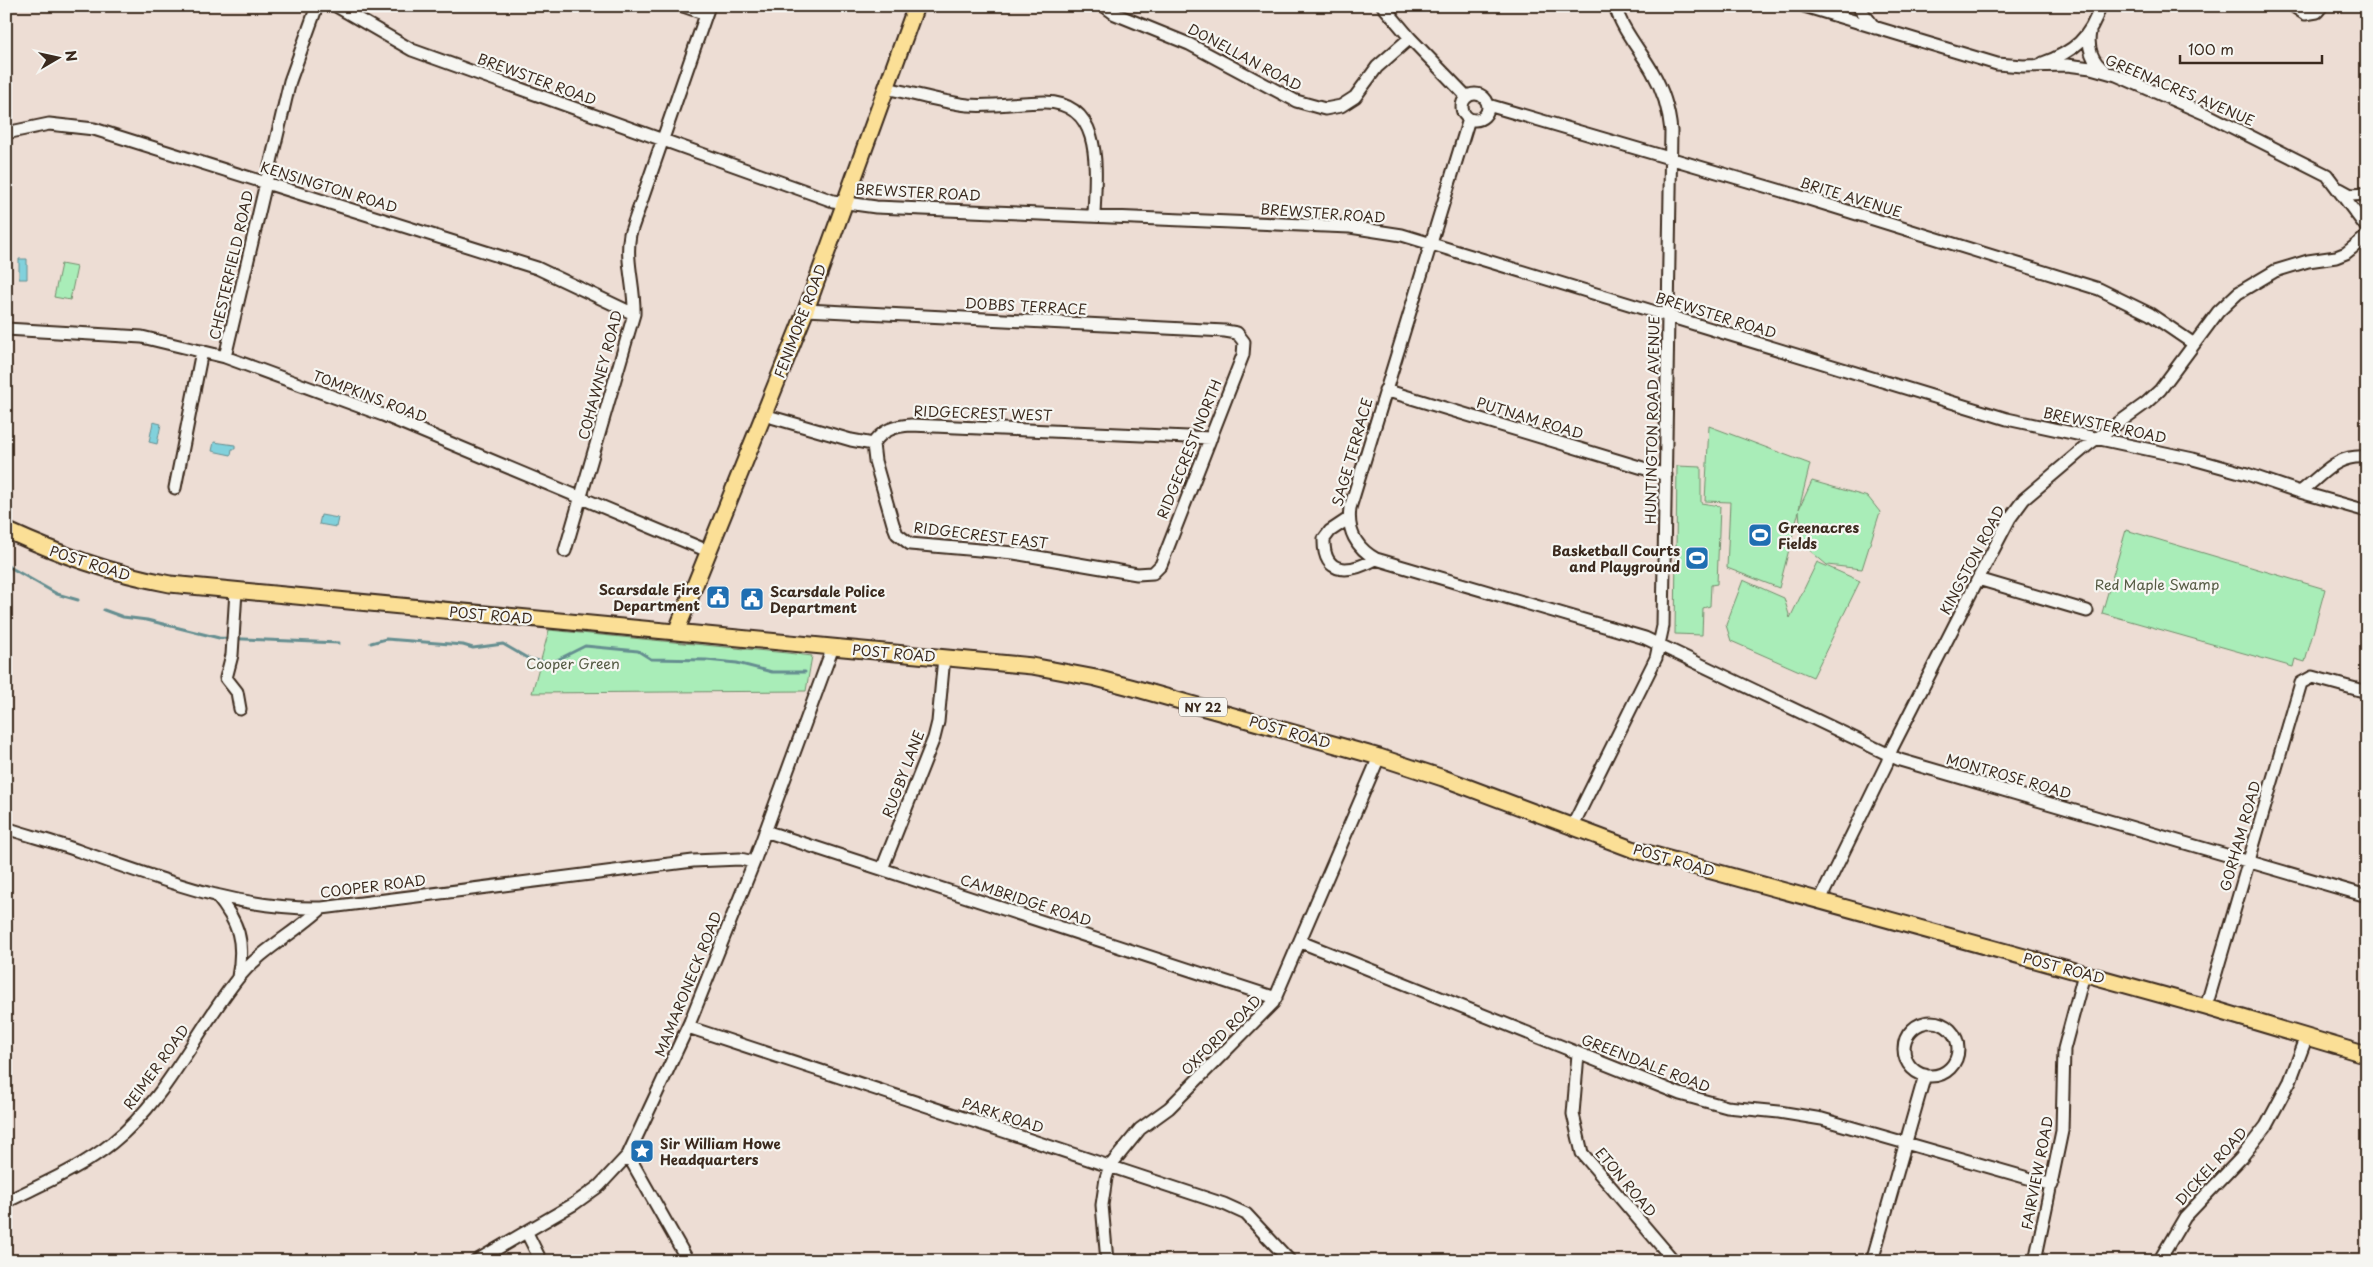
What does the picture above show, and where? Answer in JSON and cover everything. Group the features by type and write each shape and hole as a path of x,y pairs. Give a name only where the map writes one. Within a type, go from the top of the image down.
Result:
{"main road":[{"name":"FENIMORE ROAD","path":"676,632 806,310 916,6"},
{"name":"POST ROAD","path":"6,530 50,550 107,571 170,584 944,657 1032,666 1096,678 1379,757 1443,778 1632,849 2206,1007 2307,1036 2367,1056"}],"street":[{"name":"CHESTERFIELD ROAD","path":"225,357 290,81 317,6"},
{"name":"BREWSTER ROAD","path":"336,6 412,50 833,201 876,207 1350,227 1402,235 2007,419 2095,440 2193,459 2367,511"},
{"path":"683,6 708,10"},
{"name":"DONELLAN ROAD","path":"1104,6 1115,14 1189,44 1296,102 1324,109 1341,106 1355,97 1377,67 1410,38"},
{"name":"BRITE AVENUE","path":"1383,6 1410,38 1467,97 1477,94 1485,98 1488,104 2099,289 2150,314 2194,344"},
{"name":"HUNTINGTON ROAD AVENUE","path":"1572,828 1656,658 1663,609 1669,316 1670,120 1663,95 1652,70 1629,36 1615,6"},
{"name":"GREENACRES AVENUE","path":"1804,6 1997,64 2067,65 2108,73 2210,116 2327,174 2367,228"},
{"path":"1858,6 1875,28"},
{"path":"2100,6 2090,32 2089,43 2095,61 2108,73"},
{"path":"2293,6 2305,14 2317,12 2322,6"},
{"name":"COHAWNEY ROAD","path":"565,551 634,314 634,297 628,270 628,246 638,207 708,10"},
{"path":"2033,66 2066,54 2082,42 2090,32"},
{"path":"885,88 969,105 1045,102 1061,104 1073,110 1086,125 1093,140 1096,164 1094,216"},
{"path":"1467,97 1462,108 1469,119 1481,119 1487,113 1488,104"},
{"name":"SAGE TERRACE","path":"1469,119 1350,508 1348,519 1354,538 1366,554 1376,558 1659,644"},
{"name":"KENSINGTON ROAD","path":"6,133 49,124 94,129 537,268 634,314"},
{"path":"2337,187 2351,195 2367,194"},
{"name":"KINGSTON ROAD","path":"1820,900 1889,755 1978,578 2010,518 2024,499 2095,440 2146,404 2160,390 2228,302 2251,283 2287,266 2336,258 2346,253 2367,236"},
{"name":"DOBBS TERRACE","path":"806,310 1225,330 1237,333 1242,337"},
{"name":"TOMPKINS ROAD","path":"6,329 142,337 225,357 383,415 708,551"},
{"name":"RIDGECREST NORTH","path":"1157,572 1243,355 1242,337"},
{"path":"174,488 202,350"},
{"name":"PUTNAM ROAD","path":"1385,390 1666,475"},
{"path":"764,415 851,440 874,444"},
{"name":"RIDGECREST WEST","path":"874,444 884,432 899,425 1211,438"},
{"name":"RIDGECREST EAST","path":"874,444 875,461 893,524 897,534 910,544 1014,553 1137,574 1157,572"},
{"path":"2300,492 2334,463 2355,456 2367,457"},
{"path":"1348,519 1330,531 1324,539 1325,556 1336,567 1343,570 1360,568 1376,558"},
{"path":"1978,578 2087,611"},
{"path":"236,591 234,631 226,678 237,692 240,709"},
{"name":"MONTROSE ROAD","path":"1659,644 1889,755 1936,771 2249,860 2367,896"},
{"name":"MAMARONECK ROAD","path":"476,1261 527,1233 586,1196 628,1155 688,1027 754,862 833,647"},
{"name":"RUGBY LANE","path":"882,869 934,738 938,722 944,657"},
{"name":"GORHAM ROAD","path":"2206,1007 2301,684 2308,678 2319,678 2367,692"},
{"name":"OXFORD ROAD","path":"1107,1261 1102,1205 1106,1178 1110,1166 1140,1129 1170,1108 1250,1028 1276,998 1379,757"},
{"name":"COOPER ROAD","path":"6,828 174,884 216,895 279,906 322,908 701,861 740,859 754,862"},
{"name":"CAMBRIDGE ROAD","path":"765,831 1276,998"},
{"name":"REIMER ROAD","path":"216,895 238,930 242,959 238,979"},
{"name":"REIMER ROAD","path":"6,1202 80,1165 111,1144 135,1122 169,1079 238,979 260,955 308,921 322,908"},
{"name":"GREENDALE ROAD","path":"1301,942 1578,1054 1703,1102 1727,1107 1779,1112 1822,1119 2052,1185"},
{"name":"FAIRVIEW ROAD","path":"2036,1261 2062,1131 2064,1049 2084,974"},
{"path":"1934,1022 1942,1024 1954,1034 1958,1051 1951,1067 1944,1073 1925,1076 1913,1070 1908,1063 1904,1054 1904,1043 1907,1035 1917,1026 1934,1022"},
{"name":"PARK ROAD","path":"688,1027 1236,1209 1260,1228 1290,1261"},
{"name":"DICKEL ROAD","path":"2160,1261 2185,1217 2241,1158 2266,1126 2290,1081 2307,1036"},
{"name":"ETON ROAD","path":"1578,1054 1573,1114 1582,1153 1674,1261"},
{"path":"1872,1261 1925,1076"},
{"path":"628,1155 688,1261"},
{"path":"527,1233 541,1261"}],"green space":[{"path":"61,264 77,267 70,300 54,297"},
{"name":"Greenacres Fields","path":"1709,426 1810,464 1799,509 1812,481 1868,497 1880,512 1862,569 1827,565 1802,544 1799,511 1779,588 1727,568 1730,502 1705,501"},
{"name":"Basketball Courts and Playground","path":"1677,466 1701,467 1701,503 1720,506 1717,584 1711,585 1710,606 1703,608 1702,635 1675,634"},
{"name":"Red Maple Swamp","path":"2126,530 2325,589 2305,662 2295,659 2293,667 2102,613"},
{"path":"1817,562 1860,581 1813,677 1731,641 1726,625 1743,580 1784,598 1790,618"},
{"name":"Cooper Green","path":"549,630 812,656 806,691 532,693"}],"water":[{"path":"19,259 27,259 27,279 19,279"},
{"path":"153,422 161,424 157,444 149,442"},
{"path":"214,442 235,445 235,449 232,449 231,455 212,451"},
{"path":"321,515 338,518 336,527 319,524"}],"waterway":[{"path":"6,565 57,594 78,600"},
{"path":"104,610 123,617 147,620 219,638 339,643"},
{"path":"371,643 386,639 463,645 473,648 503,644 529,659 551,663 585,646 638,651 651,659 706,660 737,663 772,672 805,672"}],"place":[{"name":"Greenacres Fields","path":"1760,535"},
{"name":"Basketball Courts and Playground","path":"1697,558"},
{"name":"Scarsdale Fire Department","path":"718,597"},
{"name":"Scarsdale Police Department","path":"752,599"},
{"name":"Sir William Howe Headquarters","path":"642,1151"}]}
